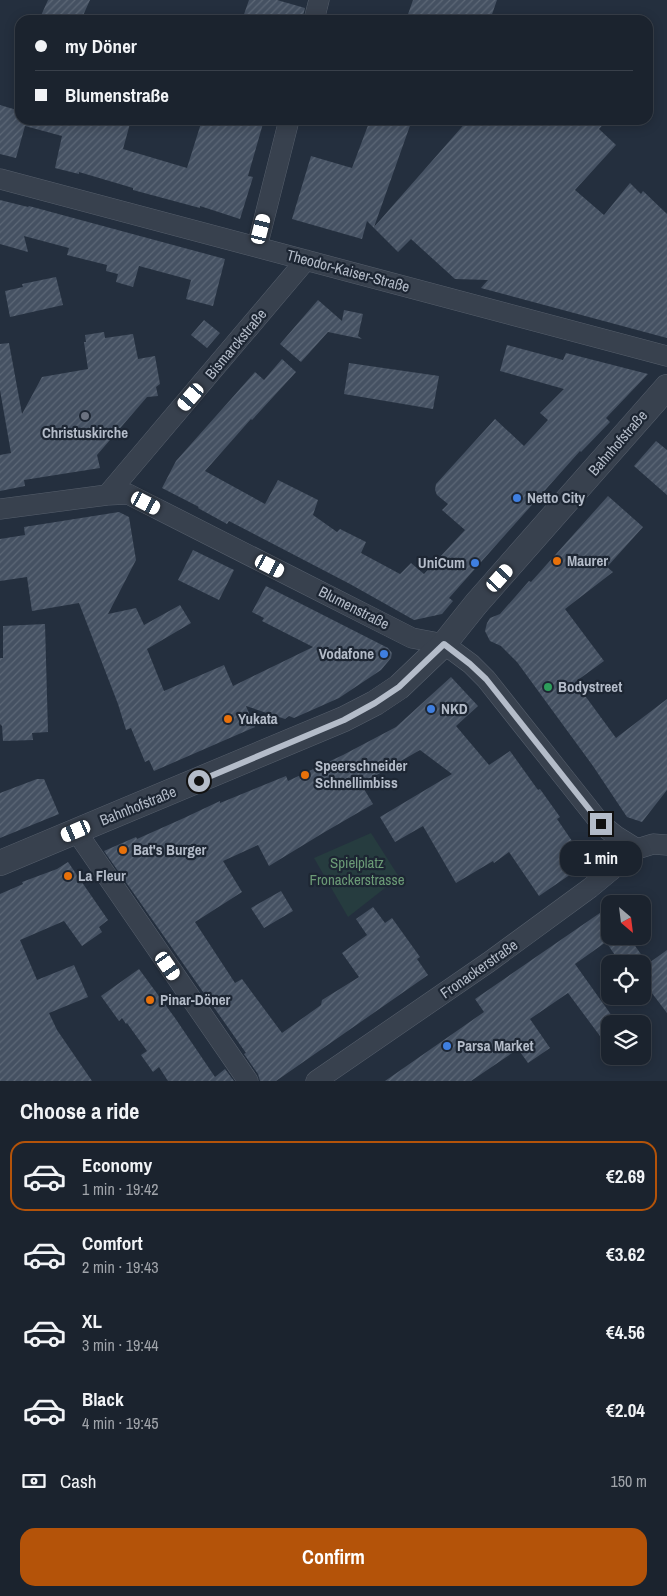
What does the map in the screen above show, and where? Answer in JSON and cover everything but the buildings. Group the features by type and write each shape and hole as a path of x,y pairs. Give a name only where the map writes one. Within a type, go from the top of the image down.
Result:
{"street":[{"path":"315,15 319,0"},
{"path":"256,247 288,125"},
{"name":"Theodor-Kaiser-Straße","path":"0,179 667,356"},
{"name":"Bismarckstraße","path":"106,495 306,260"},
{"name":"Bahnhofstraße","path":"0,863 344,720 399,687 444,644 476,604 667,387"},
{"name":"Blumenstraße","path":"0,509 106,495 128,494 412,638 444,644 486,679 601,824 637,849"},
{"path":"76,831 248,1081"},
{"path":"637,849 653,844 667,845"},
{"name":"Fronackerstraße","path":"316,1081 489,962 590,888 637,849"}],"green space":[{"name":"Spielplatz Fronackerstrasse","path":"371,833 399,877 348,917 314,858"}],"place":[{"name":"Christuskirche","path":"85,416"},
{"name":"Netto City","path":"517,498"},
{"name":"Maurer","path":"557,561"},
{"name":"UniCum","path":"475,563"},
{"name":"Vodafone","path":"384,654"},
{"name":"Bodystreet","path":"548,687"},
{"name":"NKD","path":"431,709"},
{"name":"Yukata","path":"228,719"},
{"name":"Speerschneider Schnellimbiss","path":"305,775"},
{"name":"Bat's Burger","path":"123,850"},
{"name":"La Fleur","path":"68,876"},
{"name":"Pinar-Döner","path":"150,1000"},
{"name":"Parsa Market","path":"447,1046"}],"route":[{"path":"199,781 344,720 375,703 399,687 444,644 486,679 601,824"}]}
